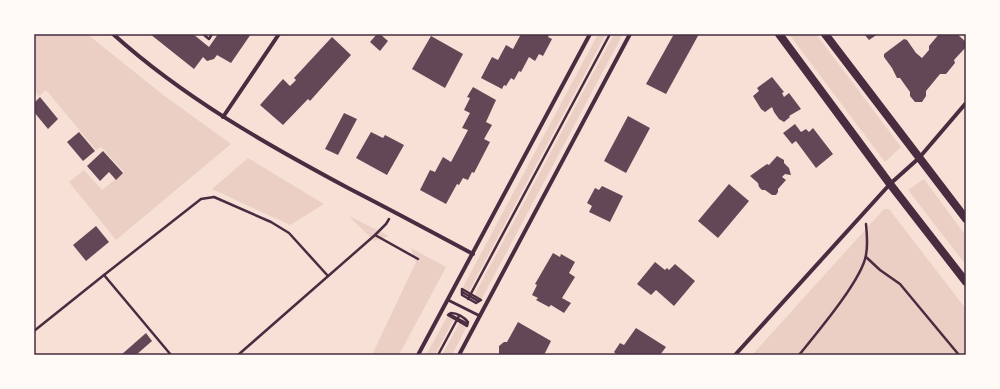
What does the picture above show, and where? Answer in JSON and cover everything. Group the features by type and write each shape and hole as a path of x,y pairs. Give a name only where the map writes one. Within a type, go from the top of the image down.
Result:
{"main road":[{"path":"780,34 890,184 966,282"},
{"path":"825,34 966,218"}],"street":[{"path":"113,34 174,84 223,118 473,254"},
{"path":"223,118 279,34"},
{"path":"418,355 590,34"},
{"path":"459,355 630,34"},
{"path":"735,355 890,184 919,158 966,103"}],"lane":[{"path":"448,300 480,316"}],"path":[{"path":"203,34 209,39 212,34"},
{"path":"470,297 610,34"},
{"path":"34,331 202,199 214,197 271,222 289,233 328,276"},
{"path":"238,355 386,224 393,211"},
{"path":"799,355 858,276 866,257 867,226 865,211"},
{"path":"374,235 418,259"},
{"path":"866,257 880,270 900,284 959,355"},
{"path":"104,275 171,355"},
{"path":"470,297 462,289 462,295 470,297 481,300 480,302 476,303 470,297"},
{"path":"458,318 448,315 453,313 458,318 467,326 468,324 466,319 458,318"},
{"path":"438,355 458,318"}],"shaded area":[{"path":"34,34 87,34 162,94 231,144 116,240 69,182 84,170 102,190 124,172 101,147 96,150 46,90 39,96 34,90"},
{"path":"598,34 606,34 468,293 462,289"},
{"path":"614,34 623,34 481,300 474,296"},
{"path":"789,34 816,34 901,147 885,162"},
{"path":"248,158 324,204 290,225 212,189"},
{"path":"924,179 966,236 966,265 908,190"},
{"path":"884,209 889,209 966,309 966,355 752,355"},
{"path":"349,216 389,236 374,241"},
{"path":"411,248 446,267 399,355 372,355 416,262"},
{"path":"448,315 454,319 435,355 426,355"},
{"path":"460,322 467,326 452,355 442,355"}],"building":[{"path":"150,34 193,34 209,47 218,34 251,34 231,63 217,55 214,59 207,61 203,57 194,69"},
{"path":"377,34 380,34 388,41 380,51 370,42"},
{"path":"521,34 550,34 548,37 552,39 543,56 539,54 535,61 529,57 521,72 519,71 514,80 511,78 502,89 481,78 492,57 498,60 506,45 513,49"},
{"path":"674,34 699,34 666,94 646,84"},
{"path":"864,34 878,34 869,40"},
{"path":"939,34 957,34 966,42 966,47 954,60 955,63 946,74 940,74 926,91 926,96 922,102 915,102 900,78 897,78 884,57 884,54 904,39 907,40 916,53 922,58 929,50 929,46"},
{"path":"431,36 463,54 445,88 412,69"},
{"path":"332,37 351,55 310,101 308,99 283,125 260,105 283,79 290,86 296,80 294,78"},
{"path":"772,77 784,92 782,93 784,97 789,93 801,109 789,116 790,117 784,122 779,119 772,107 765,112 761,109 753,96 759,91 757,88"},
{"path":"473,87 496,100 486,122 492,125 484,139 490,142 474,173 472,172 468,180 463,178 459,185 457,184 446,204 420,190 430,170 435,172 443,157 451,162 468,130 462,128 470,113 464,110 470,98 467,97"},
{"path":"40,97 58,119 48,129 34,112 34,103"},
{"path":"344,113 357,119 338,155 325,149"},
{"path":"628,116 650,128 626,173 604,161"},
{"path":"795,124 801,132 806,129 809,132 813,128 833,154 816,168 796,141 792,144 783,133"},
{"path":"79,132 95,151 83,161 67,142"},
{"path":"371,132 383,138 385,135 404,145 387,175 356,158"},
{"path":"103,151 123,173 116,180 109,172 100,181 87,166"},
{"path":"777,156 784,160 784,163 789,168 791,175 785,174 782,177 786,180 778,189 776,195 772,195 765,190 762,190 758,183 750,176 767,164 769,165"},
{"path":"729,184 749,201 718,238 698,221"},
{"path":"602,186 623,196 610,222 589,212 592,206 587,203 595,188 599,190"},
{"path":"96,226 109,242 86,261 73,245"},
{"path":"553,253 560,257 561,254 575,262 569,273 575,277 562,298 571,303 564,313 551,305 549,307 536,300 538,298 532,295 537,285 535,284"},
{"path":"655,262 665,270 667,268 669,270 675,264 695,281 674,306 656,290 651,295 637,284"},
{"path":"518,322 551,341 544,355 499,355 499,346 504,342 507,342"},
{"path":"636,328 666,347 660,355 617,355 614,352 620,343 624,345"},
{"path":"146,333 152,341 136,355 121,355"}]}
